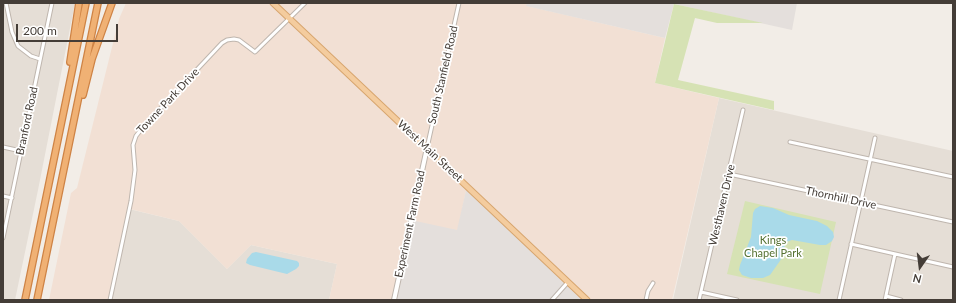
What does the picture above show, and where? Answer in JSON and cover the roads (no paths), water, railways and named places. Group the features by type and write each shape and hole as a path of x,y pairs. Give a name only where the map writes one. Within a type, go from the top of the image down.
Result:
{"highway":[{"path":"64,106 73,38 80,3"},
{"path":"25,300 86,3"},
{"path":"37,300 98,3"},
{"path":"70,141 92,59 112,3"}],"main road":[{"name":"West Main Street","path":"273,3 587,300"}],"street":[{"path":"6,3 12,32 18,46 31,56 40,59"},
{"name":"Branford Road","path":"3,238 52,3"},
{"path":"289,19 305,3"},
{"name":"South Stanfield Road","path":"427,148 459,3"},
{"name":"Towne Park Drive","path":"110,300 131,201 134,170 133,146 136,136 222,43 227,40 239,40 255,52 289,19"},
{"name":"Westhaven Drive","path":"699,300 743,110"},
{"path":"839,300 874,138"},
{"path":"790,142 953,177"},
{"path":"3,147 21,152"},
{"name":"Experiment Farm Road","path":"394,300 427,148"},
{"name":"Thornhill Drive","path":"729,174 953,222"},
{"path":"3,196 12,198"},
{"path":"852,244 953,267"},
{"path":"894,254 886,298 901,300"},
{"path":"552,300 568,282"},
{"path":"646,300 652,282"},
{"path":"701,292 737,300"}],"water":[{"path":"760,206 773,208 789,215 817,221 827,226 833,232 834,237 832,241 826,245 792,240 786,242 782,258 770,275 763,278 751,278 742,275 739,270 751,237 753,213 755,209"},
{"path":"256,252 297,261 299,266 287,274 246,263 247,259 252,253"}],"park label":[{"name":"Kings Chapel Park","path":"773,246"}]}
